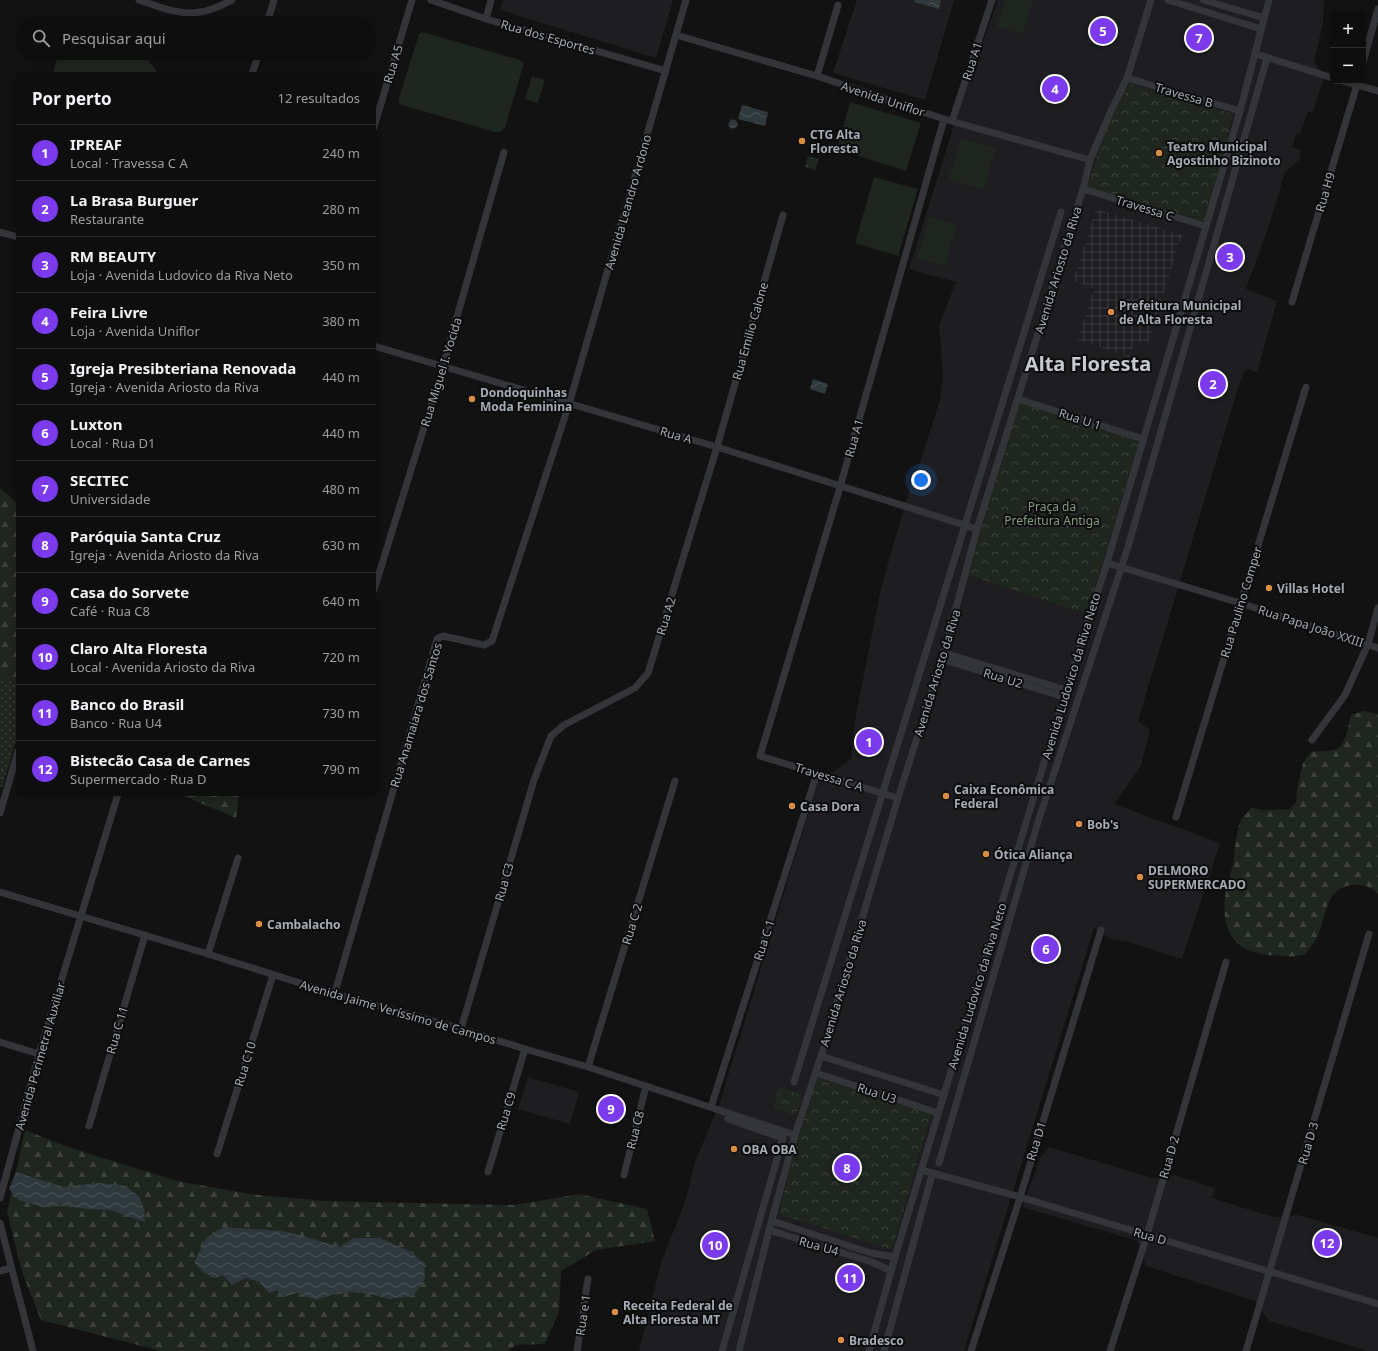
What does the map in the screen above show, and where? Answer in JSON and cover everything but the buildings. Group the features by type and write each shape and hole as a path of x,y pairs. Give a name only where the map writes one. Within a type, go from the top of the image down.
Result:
{"street":[{"path":"138,0 176,11 199,13 218,7 232,0"},
{"path":"269,16 274,0"},
{"name":"Rua A5","path":"376,120 412,0"},
{"name":"Rua dos Esportes","path":"431,0 486,19 666,71"},
{"path":"486,19 491,0"},
{"name":"Avenida Leandro Ardono","path":"569,404 686,0"},
{"name":"Rua A1","path":"952,122 992,0"},
{"name":"Avenida Ariosto da Riva","path":"739,1351 769,1230 795,1135 816,1073 898,798 943,656 977,529 1083,189 1090,160 1127,78 1151,0"},
{"path":"1168,0 1261,30"},
{"path":"1201,10 1204,0 1264,18"},
{"name":"Avenida Ludovico da Riva Neto","path":"869,1351 895,1257 938,1113 1065,693 1107,563 1240,111 1269,0"},
{"path":"817,76 838,5"},
{"path":"1366,51 1378,9"},
{"name":"Avenida Uniflor","path":"676,35 817,76 952,122 1090,160"},
{"path":"1256,54 1330,77"},
{"path":"939,1164 1038,822 1121,567 1267,58"},
{"path":"253,72 257,60"},
{"name":"Travessa B","path":"1127,78 1240,111"},
{"name":"Rua H9","path":"1292,302 1357,84"},
{"path":"1360,84 1378,91"},
{"name":"Rua A1","path":"760,756 840,487 944,119"},
{"name":"Rua Miguel I. Yocida","path":"376,584 443,366 504,152"},
{"name":"Travessa C","path":"1083,189 1206,226"},
{"path":"794,1082 1061,212"},
{"name":"Rua Emilio Calone","path":"717,447 783,215"},
{"path":"0,232 16,236"},
{"name":"Rua A","path":"376,347 717,447 977,529"},
{"name":"Rua Paulino Comper","path":"1176,817 1306,387"},
{"name":"Rua U 1","path":"1018,399 1143,439"},
{"name":"Rua Anamaiara dos Santos","path":"335,992 437,639 444,636 484,645 492,641 569,404"},
{"name":"Rua A2","path":"551,736 564,725 635,688 648,673 717,447"},
{"name":"Rua Papa João XXIII","path":"1107,563 1240,603 1378,648"},
{"path":"1312,740 1345,695 1368,644 1378,608"},
{"name":"Rua U2","path":"943,656 1065,693"},
{"name":"Rua C3","path":"461,1028 534,780 551,736"},
{"name":"Travessa C A","path":"760,756 898,798"},
{"path":"0,813 16,758"},
{"name":"Rua C 1","path":"711,1107 817,773"},
{"name":"Rua C 2","path":"588,1067 675,781"},
{"name":"Avenida Perimetral Auxiliar","path":"0,1198 40,1054 117,796"},
{"path":"208,954 238,858"},
{"name":"Avenida Jaime Veríssimo de Campos","path":"0,892 273,975 461,1028 525,1049 588,1067 795,1135"},
{"name":"Rua D1","path":"971,1351 1020,1197 1101,930"},
{"name":"Rua D 3","path":"1246,1351 1369,934"},
{"name":"Rua C 11","path":"89,1126 145,936"},
{"name":"Rua D 2","path":"1110,1351 1147,1235 1226,962"},
{"name":"Rua C10","path":"218,1154 273,975"},
{"path":"0,1042 40,1054"},
{"name":"Rua C9","path":"488,1172 525,1049"},
{"name":"Rua U3","path":"821,1056 944,1095"},
{"name":"Rua U3","path":"816,1073 938,1113"},
{"name":"Rua C8","path":"624,1175 646,1086"},
{"path":"722,1351 783,1138 728,1119"},
{"name":"Rua D","path":"921,1170 1020,1197 1378,1304"},
{"path":"884,1351 930,1178"},
{"name":"Rua U4","path":"772,1221 832,1239 871,1253 895,1257"},
{"path":"0,1223 33,1351"},
{"name":"Rua U4","path":"769,1230 872,1262 891,1271"},
{"path":"828,1248 832,1239"},
{"path":"0,1271 11,1268"},
{"name":"Rua e 1","path":"578,1351 588,1279"}],"shaded area":[{"path":"503,0 673,0 656,58 500,10"},
{"path":"857,0 954,0 925,100 833,73"},
{"path":"998,0 1324,0 1323,23 1314,61 1324,78 1313,111 1308,112 1300,134 1296,134 1292,147 1300,150 1300,159 1285,172 1270,222 1246,289 1277,301 1257,372 1246,369 1239,385 1138,721 1150,730 1141,766 1114,804 1220,843 1182,959 1125,941 1110,939 1094,928 964,1351 639,1351 661,1263 685,1202 695,1162 720,1102 818,782 851,759 855,720 881,588 908,494 940,400 943,375 939,325 956,282 909,269 959,109"},
{"path":"1096,209 1182,235 1148,343 1135,340 1129,357 1078,340 1094,288 1073,281"},
{"path":"528,1077 579,1092 570,1124 518,1109"},
{"path":"1049,1147 1153,1178 1174,1175 1215,1188 1212,1198 1273,1217 1298,1215 1378,1238 1378,1351 1369,1351 1269,1321 1255,1301 1146,1266 1138,1241 1022,1207 1041,1156"}],"green space":[{"path":"1005,0 1033,0 1022,34 997,27"},
{"path":"422,32 520,60 524,63 505,128 500,132 495,132 402,105 399,102 419,34"},
{"path":"56,60 146,60 153,66 157,72 54,72"},
{"path":"532,76 545,80 538,103 525,99"},
{"path":"1129,84 1233,114 1206,221 1087,188 1113,114"},
{"path":"850,102 921,123 906,171 837,149"},
{"path":"961,138 996,148 984,190 949,179"},
{"path":"808,156 819,159 815,170 805,167"},
{"path":"874,177 918,189 898,256 855,243"},
{"path":"929,217 957,225 945,266 917,258"},
{"name":"Praça da Prefeitura Antiga","path":"1019,402 1139,441 1087,614 967,575"},
{"path":"0,488 16,502 16,683 0,679"},
{"path":"0,679 16,683 16,741 2,788 0,787"},
{"path":"1364,711 1378,714 1378,894 1371,888 1360,885 1344,887 1336,892 1326,909 1316,940 1305,954 1277,956 1256,953 1245,949 1231,935 1225,915 1226,891 1233,864 1237,833 1241,821 1251,808 1264,810 1290,809 1296,802 1297,789 1303,763 1311,752 1335,750 1340,747 1347,734 1351,715"},
{"path":"184,796 239,796 236,818"},
{"path":"818,1078 931,1114 892,1250 779,1214 798,1133"},
{"path":"779,1087 802,1095 796,1115 773,1108"},
{"path":"25,1130 57,1143 96,1156 178,1181 250,1194 324,1201 515,1205 579,1194 647,1209 655,1241 596,1250 561,1271 559,1311 545,1344 516,1345 508,1351 161,1351 41,1320 22,1272 7,1212"}],"water":[{"path":"915,0 941,0 939,9 914,2"},
{"path":"742,105 768,112 765,126 738,119"},
{"path":"733,119 738,124 733,129 728,124"},
{"path":"813,379 828,384 825,394 810,389"},
{"path":"16,1172 63,1187 99,1183 126,1186 140,1198 144,1209 145,1222 110,1210 68,1206 42,1207 19,1200 9,1189"},
{"path":"224,1227 281,1231 340,1247 353,1238 380,1238 409,1251 424,1263 425,1279 413,1296 389,1299 375,1295 353,1292 331,1295 316,1300 297,1293 283,1297 277,1290 269,1293 259,1282 246,1278 232,1285 223,1275 216,1278 204,1273 194,1262 207,1237"}],"place":[{"name":"Igreja Presibteriana Renovada","path":"1103,31"},
{"name":"SECITEC","path":"1199,38"},
{"name":"Feira Livre","path":"1055,89"},
{"name":"CTG Alta Floresta","path":"802,141"},
{"name":"Teatro Municipal Agostinho Bizinoto","path":"1159,153"},
{"name":"RM BEAUTY","path":"1230,257"},
{"name":"Prefeitura Municipal de Alta Floresta","path":"1111,312"},
{"name":"La Brasa Burguer","path":"1213,384"},
{"name":"Dondoquinhas Moda Feminina","path":"472,399"},
{"name":"Villas Hotel","path":"1269,588"},
{"name":"IPREAF","path":"869,742"},
{"name":"Caixa Econômica Federal","path":"946,796"},
{"name":"Casa Dora","path":"792,806"},
{"name":"Bob's","path":"1079,824"},
{"name":"Ótica Aliança","path":"986,854"},
{"name":"DELMORO SUPERMERCADO","path":"1140,877"},
{"name":"Cambalacho","path":"259,924"},
{"name":"Luxton","path":"1046,949"},
{"name":"Casa do Sorvete","path":"611,1109"},
{"name":"OBA OBA","path":"734,1149"},
{"name":"Paróquia Santa Cruz","path":"847,1168"},
{"name":"Bistecão Casa de Carnes","path":"1327,1243"},
{"name":"Claro Alta Floresta","path":"715,1245"},
{"name":"Banco do Brasil","path":"850,1278"},
{"name":"Receita Federal de Alta Floresta MT","path":"615,1312"},
{"name":"Bradesco","path":"841,1340"}],"district":[{"name":"Alta Floresta","path":"1088,363"}]}
